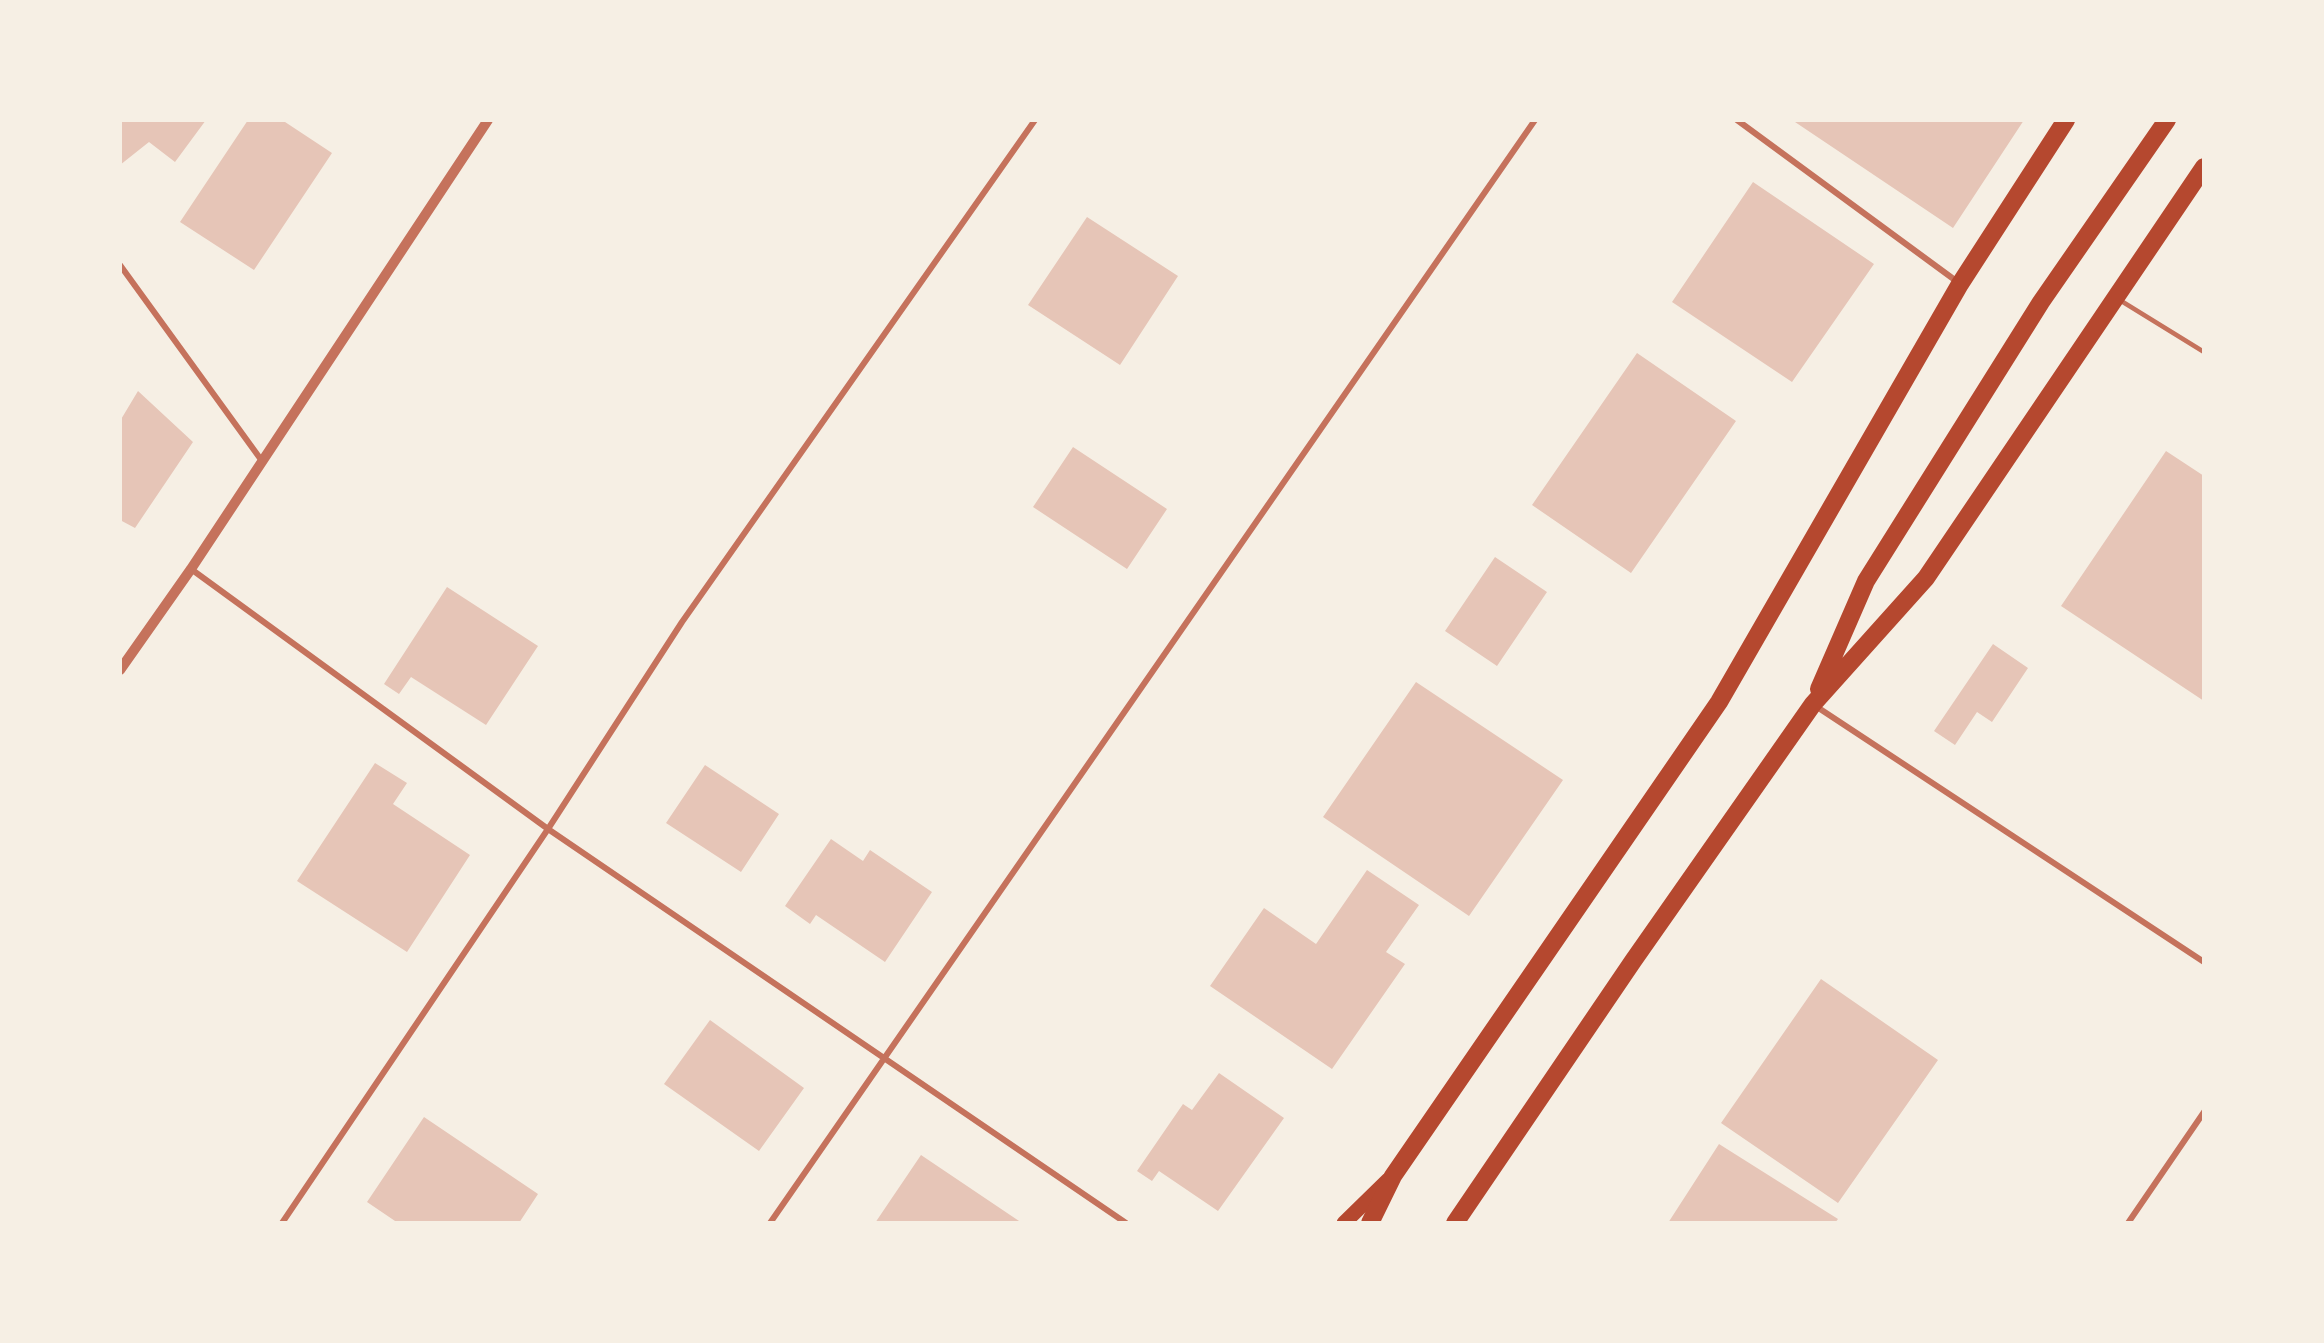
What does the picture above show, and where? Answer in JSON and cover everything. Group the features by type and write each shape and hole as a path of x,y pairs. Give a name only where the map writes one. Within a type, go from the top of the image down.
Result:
{"highway":[{"path":"1371,1223 1393,1176 1719,702 1960,284 2066,120"},
{"path":"1813,704 1866,581 2041,302 2167,120"},
{"path":"1455,1223 1633,961 1813,704 1926,578 2204,166"}],"main road":[{"path":"1344,1223 1393,1176"}],"street":[{"path":"120,670 191,569 488,120"},
{"path":"282,1223 548,829 681,622 1035,120"},
{"path":"770,1223 1535,120"},
{"path":"1737,120 1960,284"},
{"path":"120,265 262,461"},
{"path":"191,569 548,829 1126,1223"},
{"path":"1813,704 2204,962"},
{"path":"2128,1223 2204,1112"}],"lane":[{"path":"2116,298 2204,352"}],"building":[{"path":"120,120 206,120 175,162 149,142 120,165"},
{"path":"248,120 282,120 332,153 254,270 180,222"},
{"path":"1797,120 2024,120 1953,228 1795,122"},
{"path":"1753,182 1874,264 1792,382 1672,302"},
{"path":"1087,217 1178,276 1120,365 1028,305"},
{"path":"1637,353 1736,421 1631,573 1532,505"},
{"path":"138,391 193,442 135,528 120,520 120,421"},
{"path":"1073,447 1167,509 1127,569 1033,507"},
{"path":"2166,451 2204,476 2204,701 2061,606"},
{"path":"1495,557 1547,592 1497,666 1445,631"},
{"path":"447,587 538,646 486,725 411,677 399,694 384,684"},
{"path":"1993,644 2028,668 1992,722 1977,712 1955,745 1934,731"},
{"path":"1416,682 1563,780 1469,916 1323,817"},
{"path":"375,763 407,783 393,804 470,855 407,952 297,881"},
{"path":"705,765 779,814 741,872 666,823"},
{"path":"831,839 863,861 870,850 932,892 885,962 816,915 810,924 785,906"},
{"path":"1367,870 1419,905 1386,952 1405,964 1332,1069 1210,986 1264,908 1316,944"},
{"path":"1821,979 1938,1060 1838,1203 1721,1123"},
{"path":"710,1020 804,1088 759,1151 664,1084"},
{"path":"1219,1073 1284,1118 1218,1211 1159,1171 1152,1181 1137,1171 1183,1104 1192,1110"},
{"path":"424,1117 538,1194 519,1223 398,1223 367,1202"},
{"path":"1719,1144 1838,1219 1835,1223 1668,1223"},
{"path":"921,1155 1022,1223 875,1223"}]}
